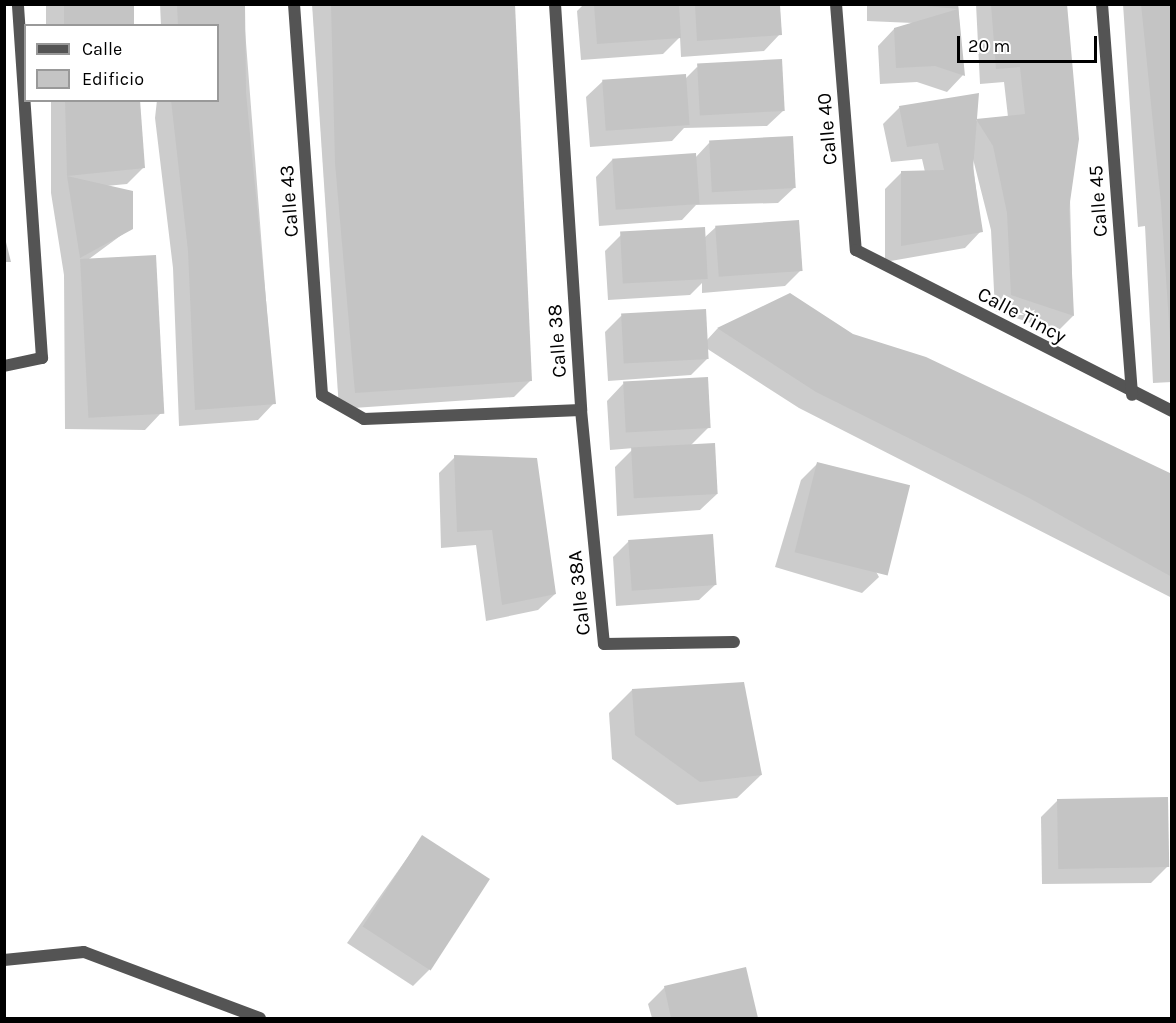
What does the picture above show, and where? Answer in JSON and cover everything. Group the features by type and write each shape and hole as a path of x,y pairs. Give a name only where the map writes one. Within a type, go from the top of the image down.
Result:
{"street":[{"path":"18,4 24,92"},
{"name":"Calle 43","path":"294,4 322,395 364,419 581,410"},
{"name":"Calle 38","path":"555,4 581,410"},
{"name":"Calle 40","path":"836,4 856,250"},
{"name":"Calle 45","path":"1102,4 1132,395"},
{"path":"4,366 42,358 25,102"},
{"name":"Calle Tincy","path":"856,250 1132,395 1172,411"},
{"name":"Calle 38A","path":"581,410 604,644 734,642"},
{"path":"4,960 84,952 260,1018"}],"building":[{"path":"64,4 134,4 134,24 64,24"},
{"path":"177,4 245,4 246,92 276,404 195,410 188,251 171,102 219,102 219,24 178,24"},
{"path":"331,4 515,4 532,381 355,393 335,163"},
{"path":"905,4 958,4 965,76 935,66 896,68 894,28 958,9"},
{"path":"991,4 1067,4 1079,139 1069,209 1074,316 1011,295 1007,213 993,146 976,119 1025,114 1020,67 996,69"},
{"path":"1141,4 1172,4 1172,367 1161,204"},
{"path":"594,5 679,5 681,38 597,44"},
{"path":"695,5 780,5 782,35 697,41"},
{"path":"782,59 785,111 700,115 697,63"},
{"path":"686,74 690,125 606,131 602,80"},
{"path":"979,93 973,169 983,232 901,246 901,171 944,170 938,143 907,147 899,106"},
{"path":"65,102 140,102 145,168 67,176"},
{"path":"793,136 796,188 712,192 709,140"},
{"path":"696,153 700,204 616,210 612,159"},
{"path":"67,176 133,191 133,229 80,258"},
{"path":"799,220 803,271 719,277 715,226"},
{"path":"705,227 708,279 623,283 620,231"},
{"path":"5,238 11,262 4,262"},
{"path":"156,255 164,414 88,418 80,259"},
{"path":"790,293 853,334 926,357 1172,474 1172,577 1031,499 816,392 717,328"},
{"path":"706,309 709,359 624,363 621,313"},
{"path":"708,377 711,428 626,432 623,381"},
{"path":"715,443 718,494 634,498 631,447"},
{"path":"454,455 537,458 556,594 502,605 492,530 457,532"},
{"path":"817,462 910,485 888,575 795,552"},
{"path":"713,534 717,585 632,591 628,540"},
{"path":"744,682 762,775 700,782 635,735 632,689"},
{"path":"1168,797 1169,867 1058,869 1057,799"},
{"path":"422,835 490,879 431,971 363,926"},
{"path":"746,967 758,1018 671,1018 664,986"}]}
